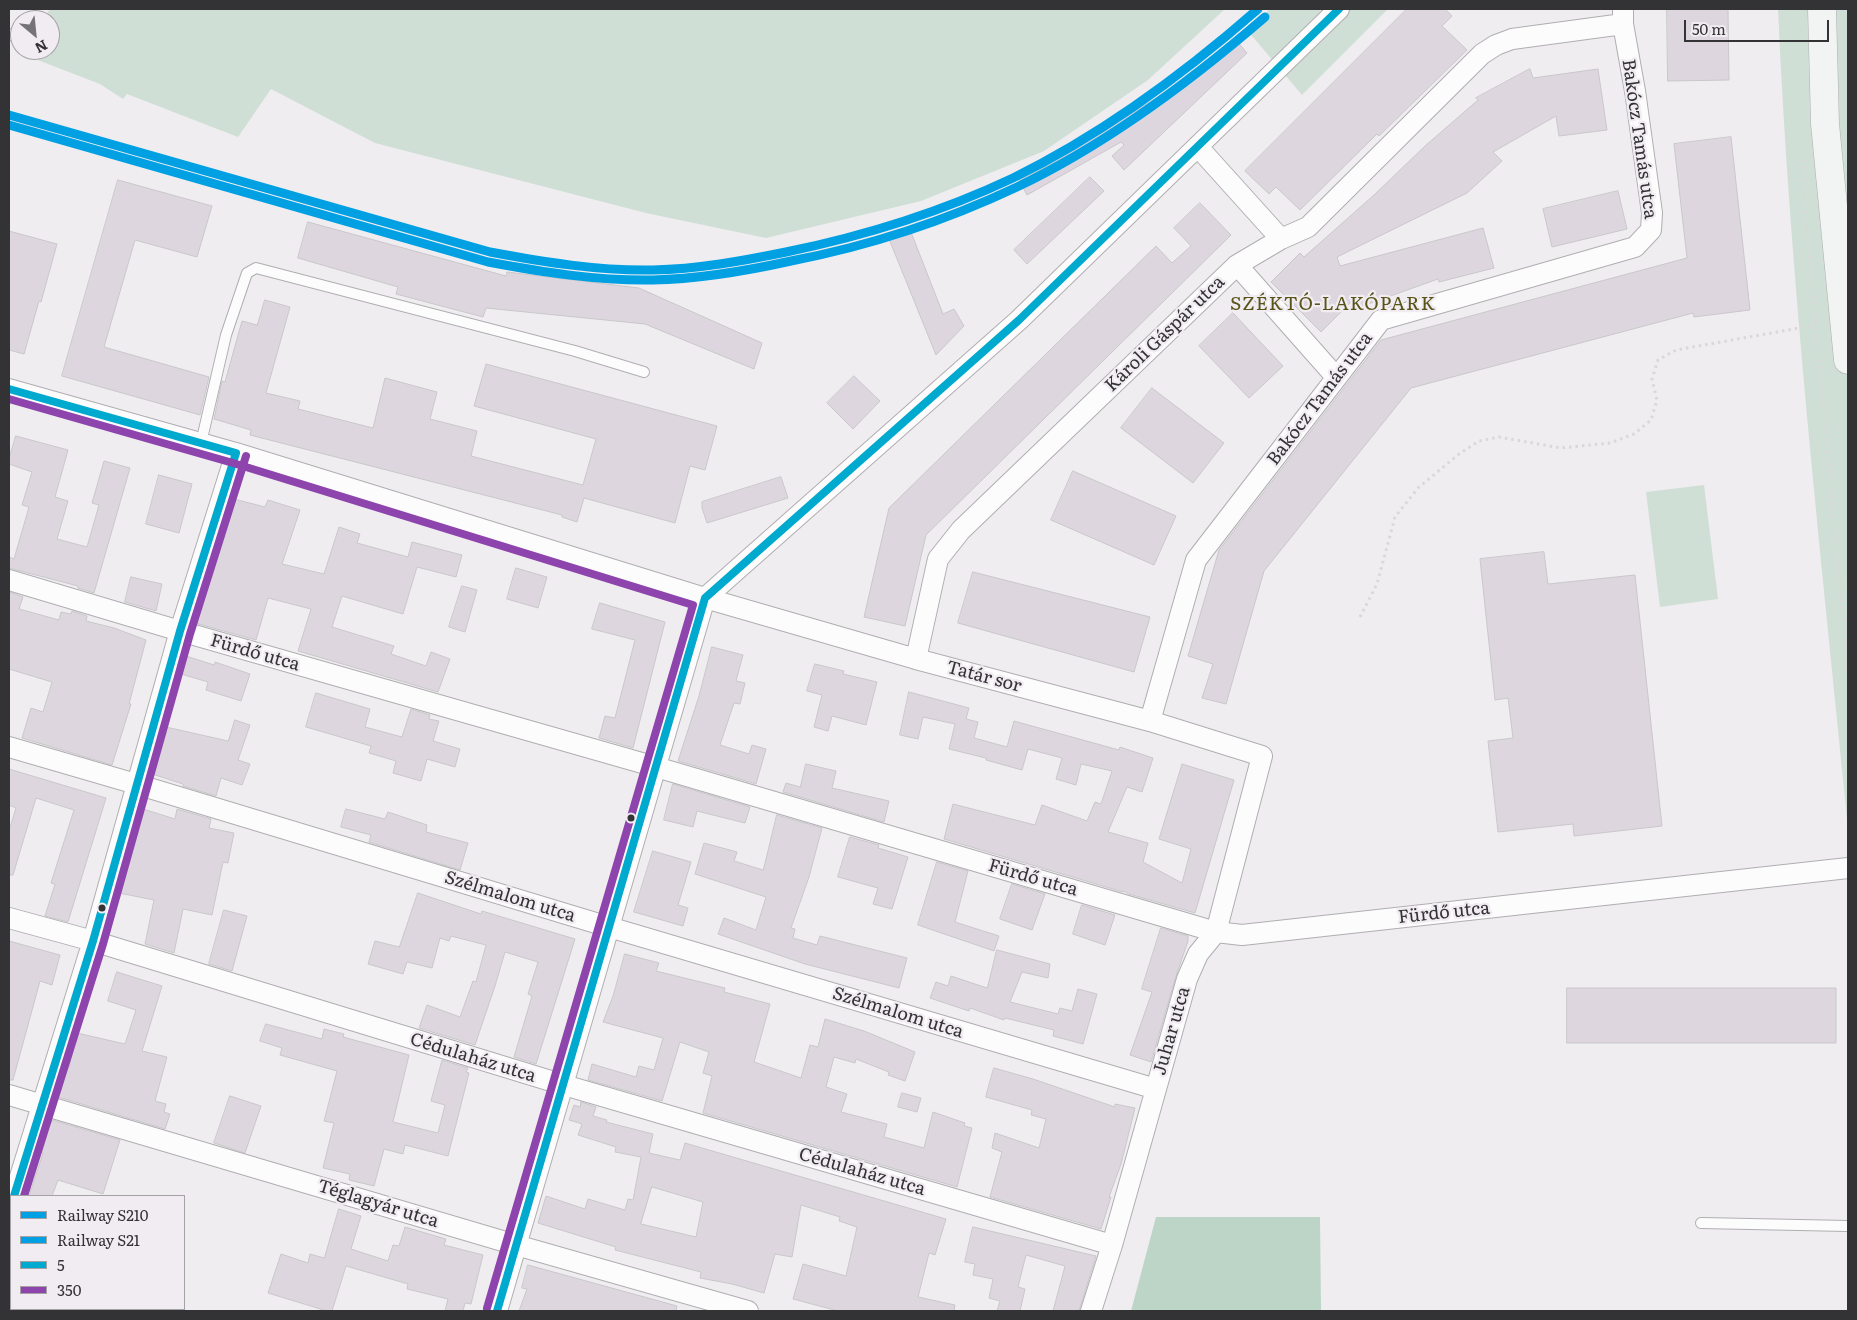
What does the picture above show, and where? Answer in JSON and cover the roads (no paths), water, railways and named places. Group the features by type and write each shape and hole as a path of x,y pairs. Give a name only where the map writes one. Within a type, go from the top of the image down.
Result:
{"street":[{"path":"497,1311 705,598 1020,320 1340,9"},
{"path":"1822,9 1825,124 1848,360"},
{"name":"Károli Gáspár utca","path":"916,659 938,559 961,530 1237,266 1280,239 1308,227 1482,54 1496,45 1512,39 1623,16"},
{"name":"Bakócz Tamás utca","path":"1150,721 1196,560 1381,320 1635,247 1651,230 1652,213 1623,16"},
{"path":"1198,147 1280,239"},
{"path":"1237,266 1336,378"},
{"name":"Tatár sor","path":"9,389 236,453 705,598 916,659 1150,721 1262,756"},
{"path":"14,1195 93,941 180,631 236,453"},
{"name":"Fürdő utca","path":"9,580 180,631 656,767 1216,932 1242,935 1848,868"},
{"name":"Szélmalom utca","path":"9,747 1156,1089"},
{"name":"Juhar utca","path":"1091,1311 1112,1245 1187,979 1198,954 1216,932 1262,756"},
{"name":"Cédulaház utca","path":"9,918 93,941 564,1085 1112,1245"},
{"name":"Téglagyár utca","path":"9,1095 516,1245 748,1311"}],"lane":[{"path":"201,443 226,336 246,273 256,268 575,350 644,372"},
{"path":"1701,1222 1848,1226"}],"rail line":[{"name":"S210","path":"9,115 490,252 591,267 632,270 687,268 786,252 873,231 958,202 1013,178 1110,123 1172,79 1258,9"},
{"name":"S21","path":"9,125 488,262 590,277 632,280 688,278 757,268 820,255 878,240 962,211 1017,187 1115,132 1177,88 1265,17"}],"district":[{"name":"SZÉKTÓ-LAKÓPARK","path":"1333,304"}]}
